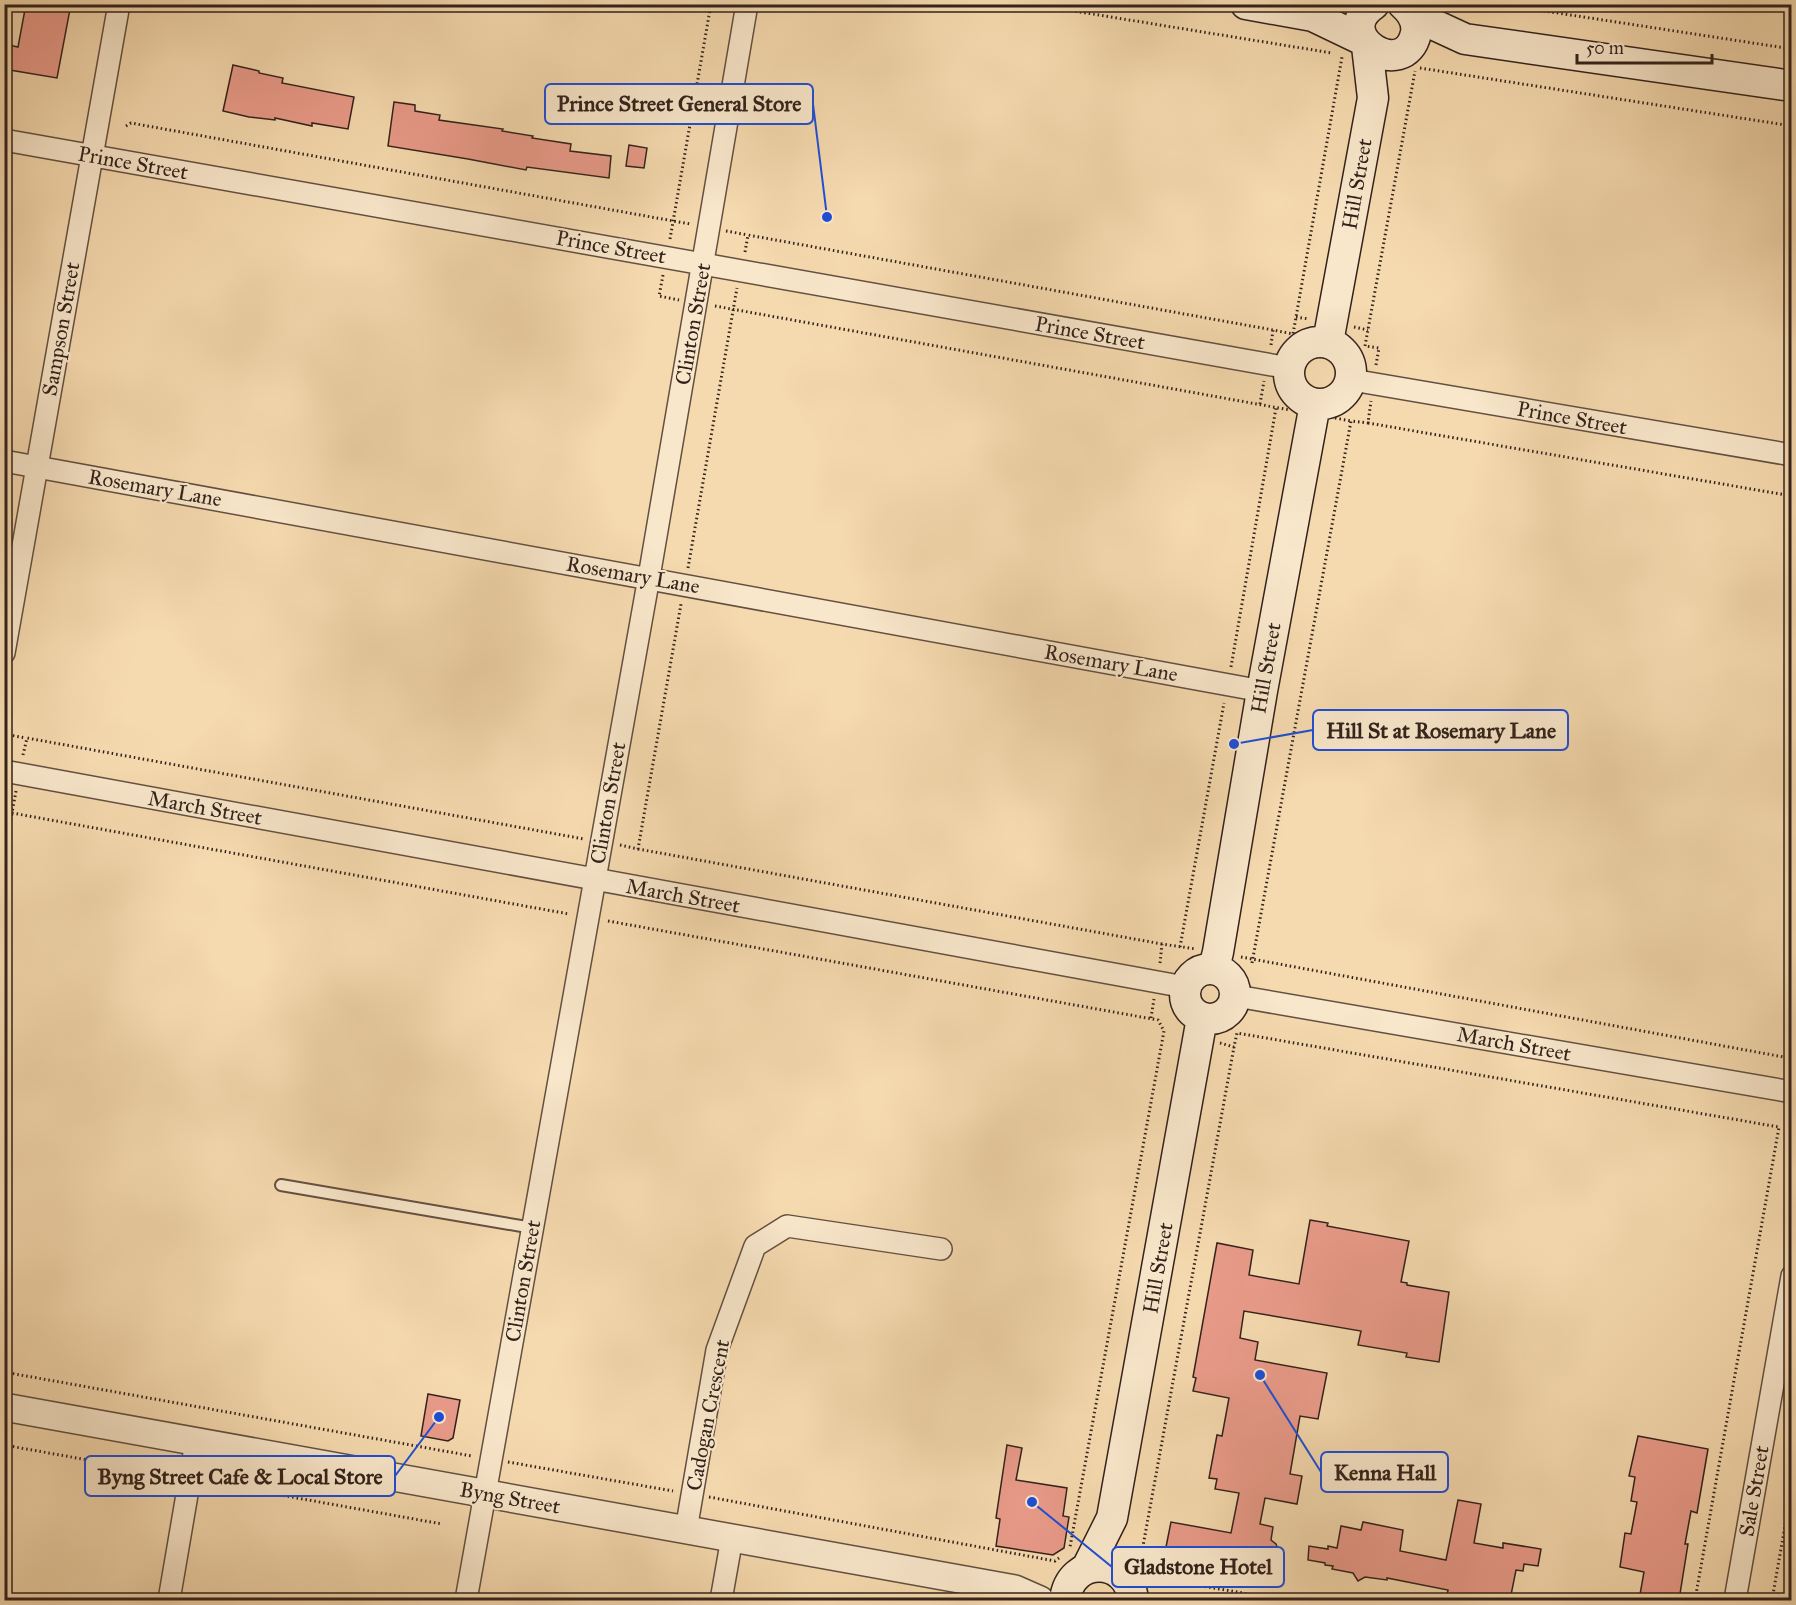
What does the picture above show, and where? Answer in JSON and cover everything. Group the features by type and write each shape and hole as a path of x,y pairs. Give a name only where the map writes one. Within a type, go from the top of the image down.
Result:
{"main road":[{"path":"1246,4 1313,16 1381,54 1390,55 1465,39 1791,86"},
{"path":"1313,16 1371,6"},
{"name":"Hill Street","path":"1328,342 1373,98 1361,24 1371,6"},
{"path":"1408,8 1465,39"},
{"name":"Hill Street","path":"1373,98 1403,51 1413,41 1416,32 1408,8"},
{"path":"1314,341 1328,342 1339,347 1348,356 1362,382 1338,399 1314,409 1295,391 1290,380 1289,368 1293,356 1302,346 1314,341"},
{"name":"Hill Street","path":"1216,960 1262,691 1314,409"},
{"path":"1216,960 1223,972 1230,978 1236,996 1228,1012 1201,1028 1184,997 1171,985 1189,979 1216,960"},
{"name":"Hill Street","path":"1074,1584 1112,1518 1201,1028"},
{"name":"Hill Street","path":"1112,1518 1138,1583"},
{"path":"1074,1584 1098,1566 1108,1568 1138,1583"}],"street":[{"name":"Sampson Street","path":"4,653 119,4"},
{"name":"Clinton Street","path":"466,1600 649,578 747,4"},
{"name":"Prince Street","path":"4,140 1289,368"},
{"name":"Prince Street","path":"1362,382 1791,455"},
{"name":"Rosemary Lane","path":"4,460 1262,691"},
{"name":"March Street","path":"4,771 1171,985"},
{"name":"March Street","path":"1236,996 1791,1092"},
{"name":"Cadogan Crescent","path":"686,1530 717,1350 755,1246 787,1226 941,1249"},
{"name":"Sale Street","path":"1735,1600 1791,1276"},
{"name":"Byng Street","path":"4,1407 1015,1589 1040,1600"},
{"path":"169,1600 196,1442"},
{"path":"721,1600 732,1538"},
{"name":"Byng Street","path":"1015,1589 1074,1584"}],"lane":[{"path":"281,1185 533,1228"}],"path":[{"path":"711,4 659,296 1314,409 1351,421 1791,496"},
{"path":"1031,4 1343,55 1293,334"},
{"path":"1499,4 1791,50"},
{"path":"1368,423 1362,382 1379,348 1365,346 1416,68 1791,126"},
{"path":"126,126 131,123 673,221"},
{"path":"638,849 748,235 1273,330"},
{"path":"1253,961 1351,421"},
{"path":"4,734 27,738"},
{"path":"4,812 12,813 4,857"},
{"path":"565,835 1162,944 1216,960 1253,961 1789,1058 1791,1044"},
{"path":"1151,1018 1171,985 1162,944"},
{"path":"1201,1028 1234,1047"},
{"path":"1283,1600 1138,1583 1237,1033 1779,1127 1695,1600"},
{"path":"4,1372 453,1452"},
{"path":"4,1445 442,1524"},
{"path":"1772,1600 1791,1486"}],"building":[{"path":"26,4 71,4 57,78 4,69 4,44 18,47"},
{"path":"233,65 283,78 282,83 354,97 348,129 312,123 312,126 275,118 275,120 249,117 223,111"},
{"path":"394,102 415,105 415,111 440,115 439,120 503,129 502,131 533,136 532,138 571,144 570,151 611,156 609,178 527,167 526,170 388,146"},
{"path":"629,145 647,148 644,168 626,166"},
{"path":"1310,1220 1328,1223 1327,1226 1409,1241 1401,1282 1449,1292 1439,1362 1406,1357 1407,1353 1358,1345 1361,1331 1244,1311 1240,1338 1258,1342 1255,1360 1327,1373 1318,1419 1300,1416 1290,1474 1302,1476 1297,1504 1265,1498 1260,1524 1273,1527 1271,1540 1276,1544 1281,1556 1273,1565 1264,1566 1262,1580 1247,1578 1246,1582 1223,1578 1227,1558 1166,1547 1171,1522 1231,1533 1239,1493 1215,1489 1217,1479 1209,1478 1217,1435 1222,1436 1229,1398 1193,1391 1196,1378 1193,1377 1217,1243 1253,1250 1249,1275 1299,1284"},
{"path":"428,1394 460,1400 453,1438 448,1441 421,1436"},
{"path":"1638,1436 1708,1449 1697,1513 1691,1511 1679,1600 1639,1600 1644,1572 1620,1567 1625,1533 1631,1534 1637,1502 1631,1501 1635,1477 1629,1476"},
{"path":"1007,1445 1022,1448 1016,1480 1067,1488 1063,1516 1069,1517 1064,1548 1053,1555 996,1546 1000,1519 996,1518"},
{"path":"1458,1500 1481,1504 1474,1543 1503,1548 1503,1543 1541,1549 1538,1566 1524,1564 1523,1571 1516,1570 1510,1600 1446,1600 1448,1590 1387,1578 1387,1580 1365,1577 1358,1581 1353,1573 1332,1569 1333,1566 1325,1565 1325,1563 1308,1560 1309,1546 1337,1548 1341,1526 1361,1530 1363,1522 1403,1530 1400,1551 1446,1560"}],"place":[{"name":"Prince Street General Store","path":"827,217"},
{"name":"Hill St at Rosemary Lane","path":"1234,744"},
{"name":"Kenna Hall","path":"1260,1375"},
{"name":"Byng Street Cafe & Local Store","path":"439,1417"},
{"name":"Gladstone Hotel","path":"1032,1502"}]}
